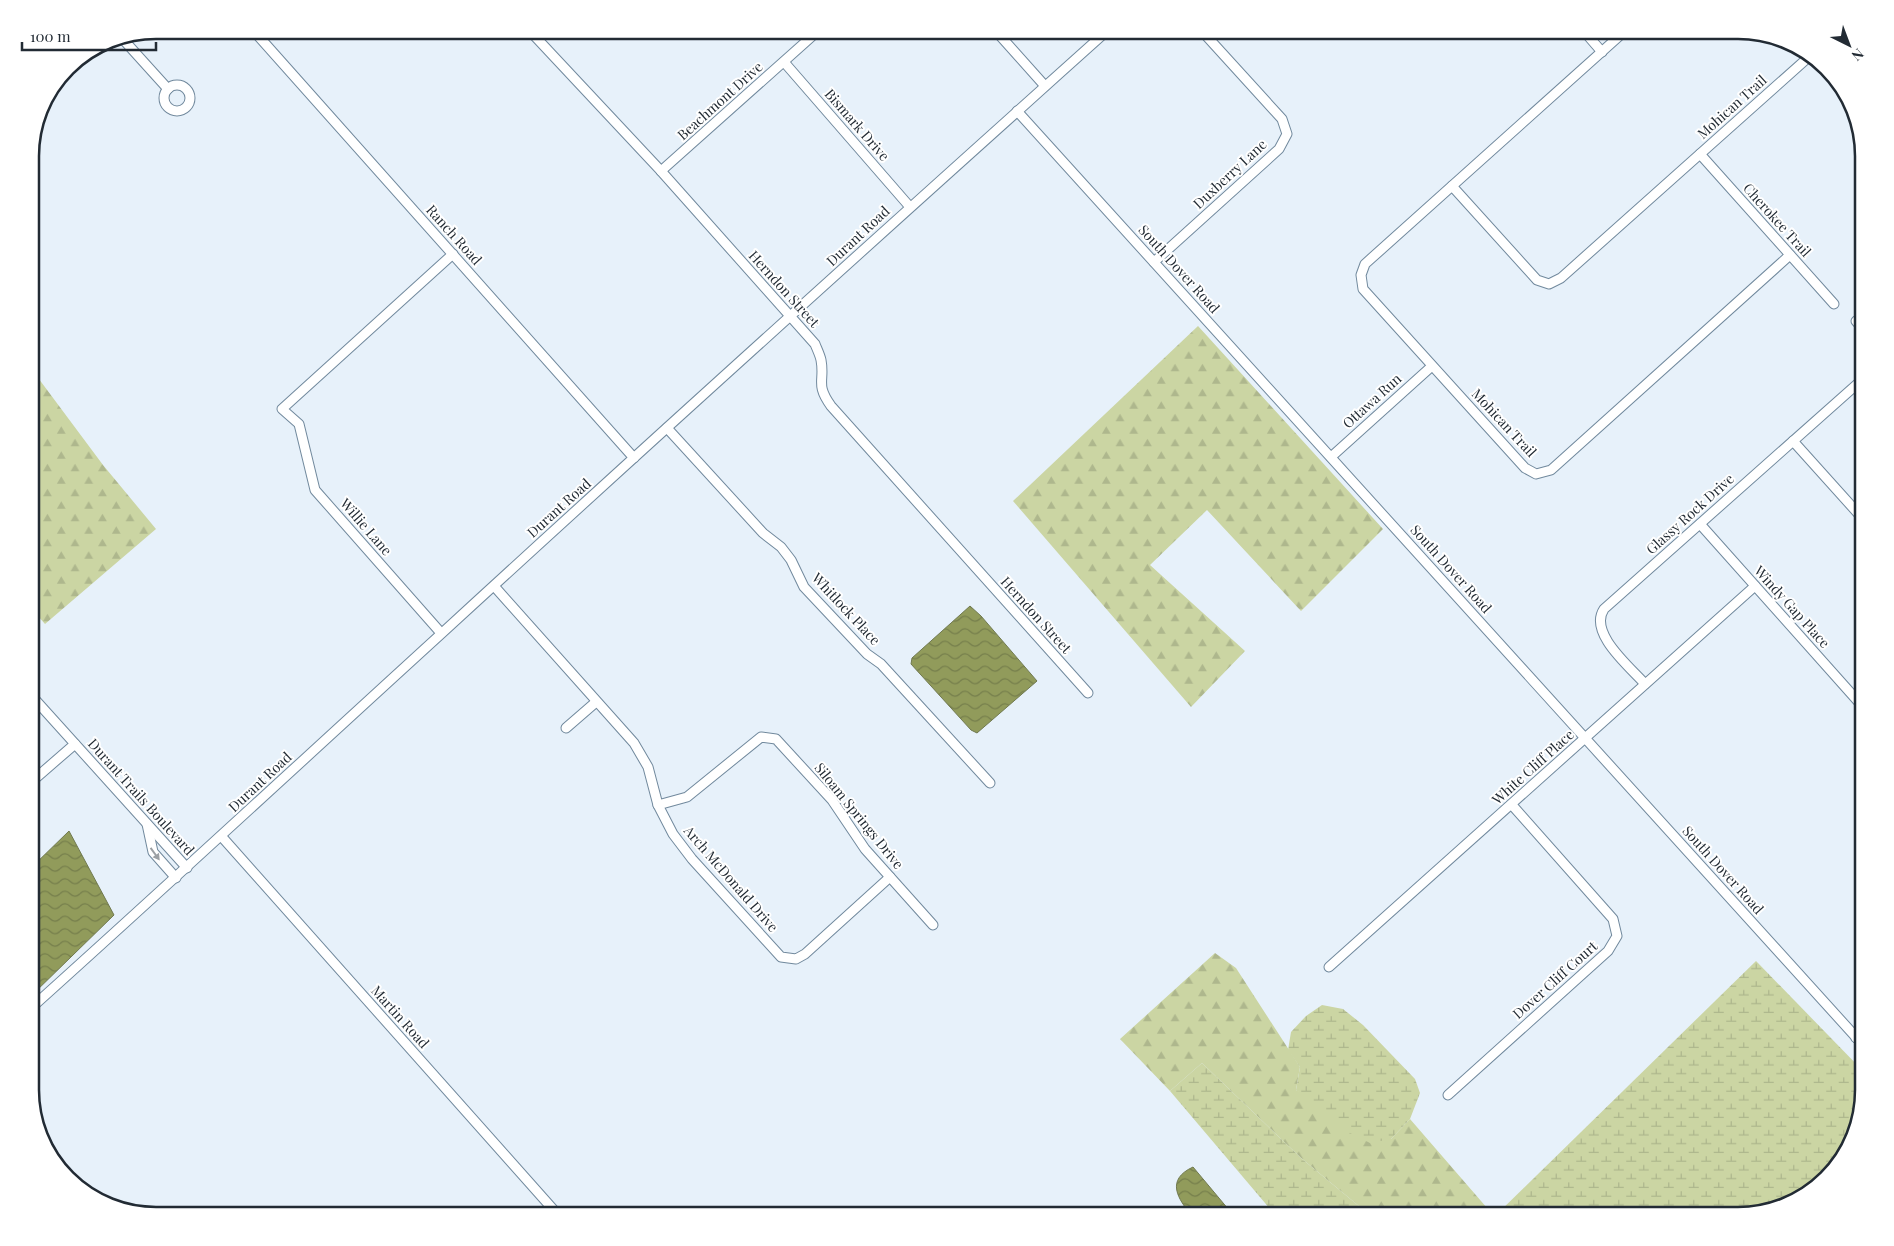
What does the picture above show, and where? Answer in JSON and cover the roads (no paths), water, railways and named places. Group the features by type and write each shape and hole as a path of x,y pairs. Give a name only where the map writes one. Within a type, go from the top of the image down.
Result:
{"street":[{"name":"Ranch Road","path":"262,39 634,458"},
{"name":"Herndon Street","path":"537,39 661,171 815,344 821,361 820,382 824,397 831,406 1088,694"},
{"name":"Beachmont Drive","path":"661,171 809,39"},
{"path":"1003,39 1045,86"},
{"name":"Durant Road","path":"39,1001 222,837 442,633 791,318 910,207 1098,39"},
{"name":"Duxberry Lane","path":"1154,262 1279,149 1287,134 1282,119 1209,39"},
{"path":"1591,39 1602,52"},
{"name":"Mohican Trail","path":"1616,39 1366,264 1361,275 1363,289 1525,468 1536,474 1551,470 1790,255"},
{"path":"126,43 168,88"},
{"name":"Mohican Trail","path":"1452,186 1537,280 1549,284 1562,278 1805,60"},
{"name":"Bismark Drive","path":"784,62 910,207"},
{"name":"South Dover Road","path":"1017,111 1855,1037"},
{"name":"Cherokee Trail","path":"1700,154 1834,304"},
{"name":"Willie Lane","path":"442,633 315,490 300,424 282,409 453,254"},
{"name":"Ottawa Run","path":"1331,457 1432,366"},
{"name":"Glassy Rock Drive","path":"1645,684 1600,630 1601,615 1855,386"},
{"name":"Whitlock Place","path":"667,428 763,533 781,547 791,560 804,587 867,654 881,664 990,783"},
{"path":"1793,441 1855,510"},
{"name":"Windy Gap Place","path":"1700,524 1855,698"},
{"name":"Arch McDonald Drive","path":"494,586 641,754 648,768 658,805 673,834 692,859 775,952 787,959 796,959 804,954 890,877"},
{"name":"White Cliff Place","path":"1329,967 1755,586"},
{"path":"566,728 596,702"},
{"name":"Durant Trails Boulevard","path":"39,704 187,868"},
{"name":"Siloam Springs Drive","path":"658,805 688,797 761,737 776,739 832,800 865,849 933,925"},
{"name":"Durant Trails Boulevard","path":"39,775 74,744"},
{"name":"Dover Cliff Court","path":"1448,1095 1608,951 1617,936 1613,919 1512,805"},
{"path":"146,824 153,852 176,878"},
{"name":"Martin Road","path":"222,837 551,1207"}],"water":[{"path":"970,606 981,616 1037,681 977,733 971,730 911,664 912,658"},
{"path":"69,831 114,915 39,988 39,860"},
{"path":"1193,1167 1226,1207 1185,1207 1177,1190 1179,1178 1184,1172"}]}
